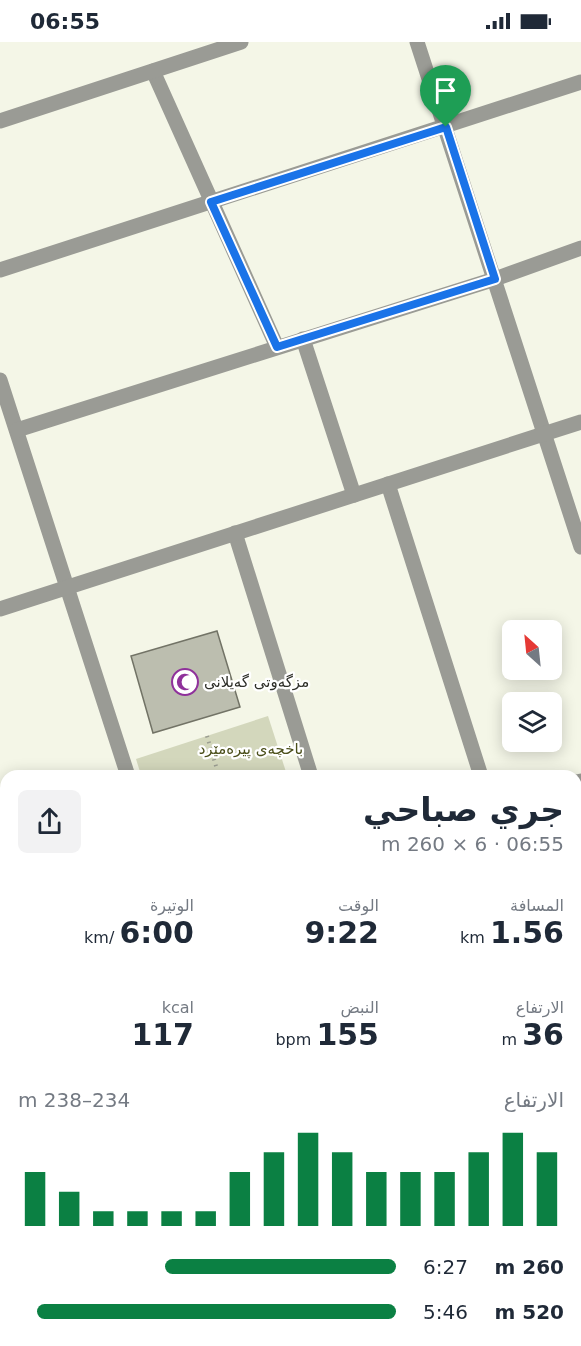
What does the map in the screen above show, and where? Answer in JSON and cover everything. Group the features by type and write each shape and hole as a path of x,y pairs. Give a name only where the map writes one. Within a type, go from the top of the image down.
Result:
{"street":[{"path":"0,121 241,42"},
{"path":"417,42 581,546"},
{"path":"153,71 277,347"},
{"path":"0,270 581,82"},
{"path":"17,430 495,279 581,248"},
{"path":"303,339 354,495"},
{"path":"0,380 126,770"},
{"path":"0,609 581,422"},
{"path":"388,484 478,770"},
{"path":"235,533 309,770"}],"path":[{"path":"207,736 217,770"}],"green space":[{"name":"باخچەی پیرەمێرد","path":"268,716 285,770 139,770 136,759"}],"building":[{"name":"مزگەوتی گەیلانی","path":"217,631 240,707 153,733 131,656"}],"place":[{"name":"مزگەوتی گەیلانی","path":"185,682"}],"route":[{"path":"446,127 495,279 277,347 211,202 446,127"}]}
